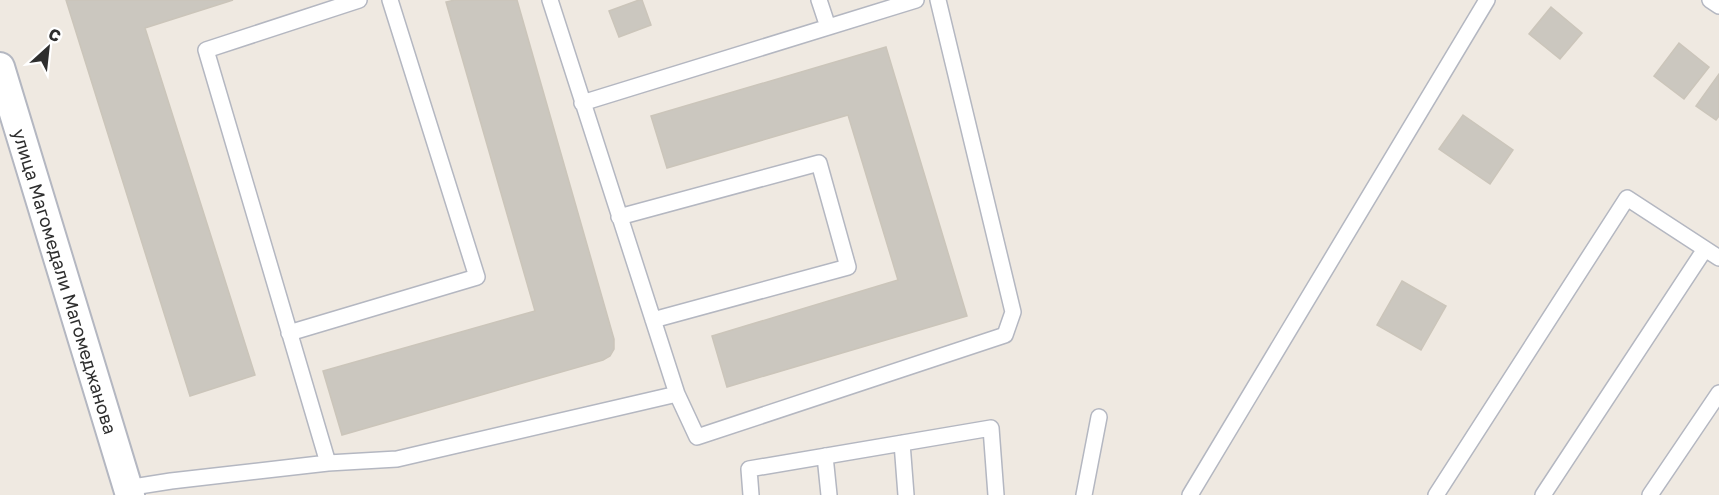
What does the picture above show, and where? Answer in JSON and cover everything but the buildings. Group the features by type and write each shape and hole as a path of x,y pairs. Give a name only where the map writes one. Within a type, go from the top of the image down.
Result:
{"street":[{"name":"улица Магомедали Магомеджановa","path":"0,67 128,491"}],"lane":[{"path":"328,463 206,50 359,0"},
{"path":"289,333 477,277 390,0"},
{"path":"551,0 582,103 677,394 697,437 1005,335 1013,312 938,0"},
{"path":"819,0 828,27"},
{"path":"582,103 916,0"},
{"path":"1190,495 1487,0"},
{"path":"1710,0 1719,6"},
{"path":"619,218 819,163 848,267 653,320"},
{"path":"1436,495 1627,198 1719,258"},
{"path":"1543,495 1705,249"},
{"path":"1650,495 1719,393"},
{"path":"128,491 171,481 328,463 397,459 677,394"},
{"path":"1084,495 1099,417"},
{"path":"751,495 749,469 991,428 996,495"},
{"path":"902,443 906,495"},
{"path":"825,456 828,495"}]}
